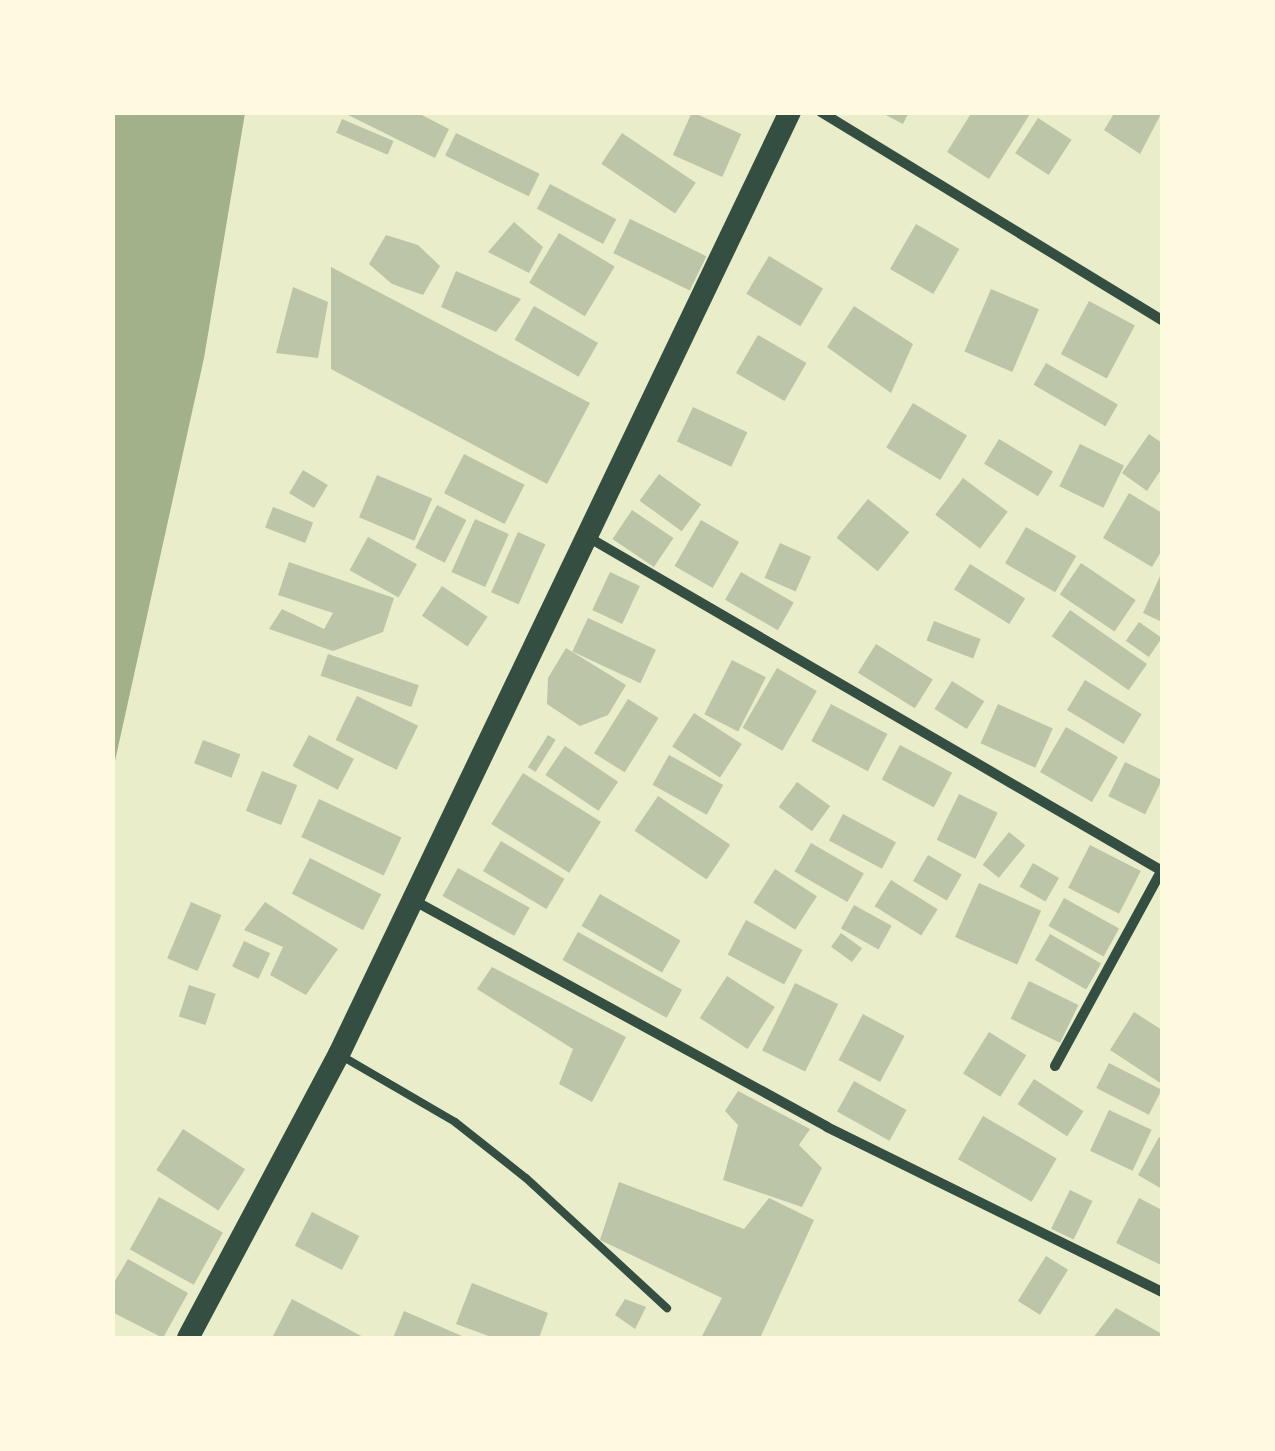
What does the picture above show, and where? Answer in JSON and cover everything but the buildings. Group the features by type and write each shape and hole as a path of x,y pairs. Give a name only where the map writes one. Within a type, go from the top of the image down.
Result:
{"main road":[{"path":"188,1338 339,1054 790,112"}],"street":[{"path":"821,112 1162,320"},
{"path":"586,536 1162,871 1055,1066"},
{"path":"413,900 828,1127 1162,1292"}],"lane":[{"path":"339,1054 454,1122 512,1166 667,1308"}],"shaded area":[{"path":"113,112 245,113 204,358 113,770"}]}
